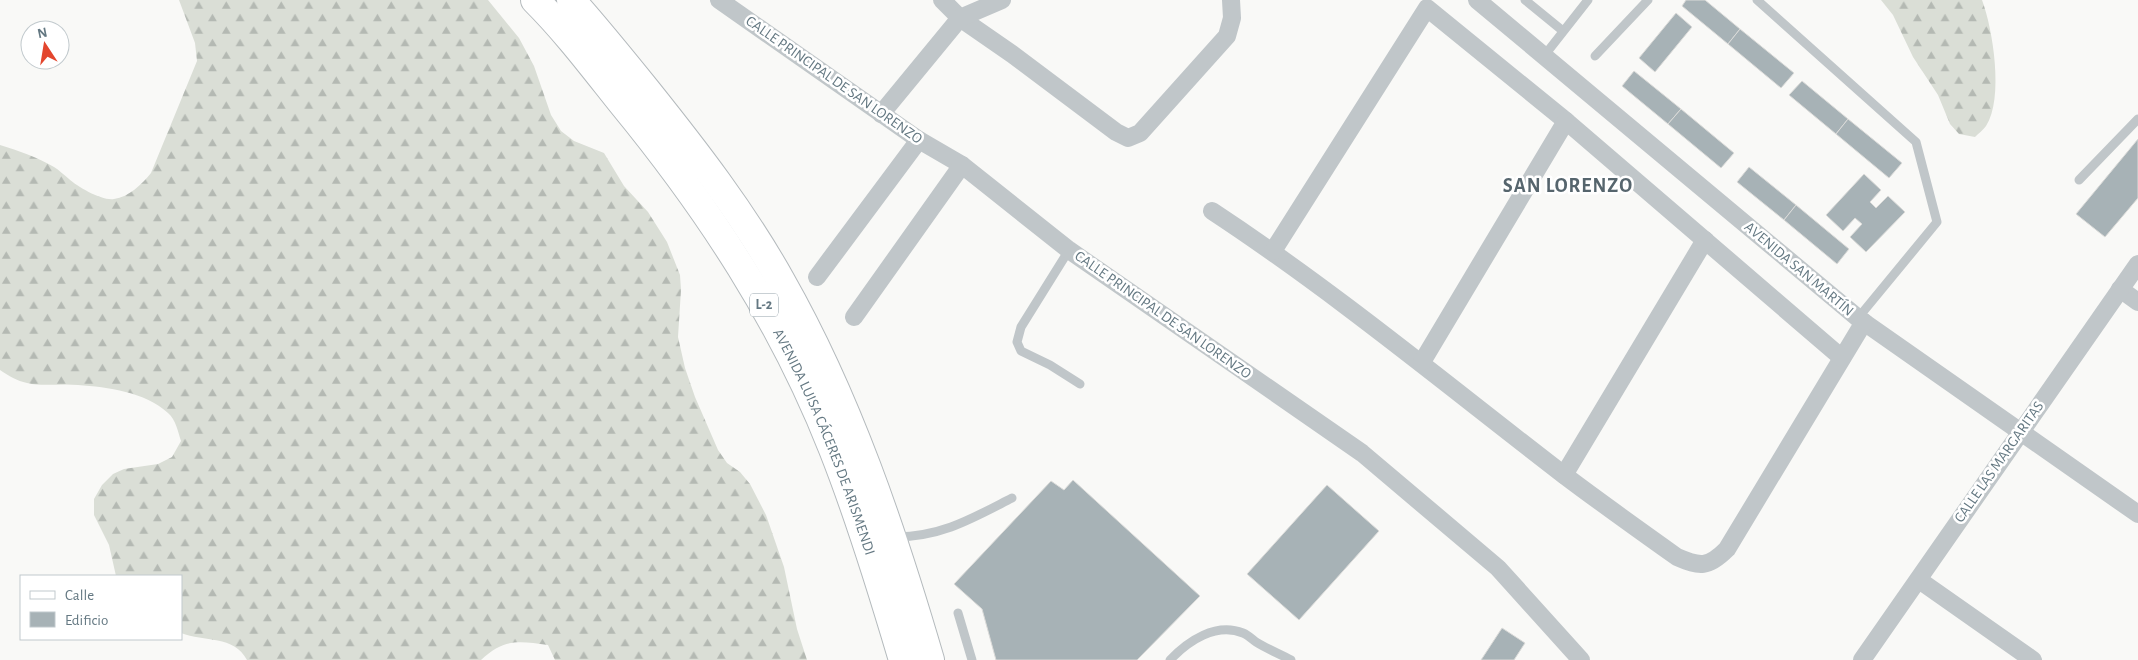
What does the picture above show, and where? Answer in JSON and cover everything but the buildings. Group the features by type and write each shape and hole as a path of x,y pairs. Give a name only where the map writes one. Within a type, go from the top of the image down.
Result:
{"main road":[{"name":"AVENIDA LUISA CÁCERES DE ARISMENDI","path":"536,0 578,47 697,198 758,294 788,350 833,449 876,573 903,660"},
{"name":"AVENIDA LUISA CÁCERES DE ARISMENDI","path":"571,0 599,31 712,176 752,233 781,281 811,339 857,439 930,660"}],"street":[{"name":"CALLE PRINCIPAL DE SAN LORENZO","path":"719,0 919,140 962,165 1069,250 1362,453 1498,568 1581,660"},
{"path":"942,0 960,18 1116,132 1128,138 1140,133 1227,36 1232,18 1231,0"},
{"path":"881,114 960,18 1002,0"},
{"name":"AVENIDA SAN MARTÍN","path":"1478,0 1861,320 2138,514"},
{"path":"1272,251 1427,8 1566,121 1842,358"},
{"path":"1422,362 1566,121"},
{"path":"817,277 919,140"},
{"path":"854,317 962,165"},
{"path":"1212,211 1272,251 1422,362 1564,475 1677,557 1691,564 1704,565 1716,560 1726,550 1842,358 1861,320"},
{"path":"1564,475 1705,240"},
{"name":"CALLE LAS MARGARITAS","path":"1862,660 1919,580 2019,432 2138,264"},
{"path":"2120,289 2138,302"},
{"path":"1919,580 2032,660"}],"lane":[{"path":"1525,0 1564,31"},
{"path":"1544,56 1588,0"},
{"path":"1595,56 1648,0"},
{"path":"1757,0 1916,142 1937,222 1861,320"},
{"path":"2079,180 2138,118"},
{"path":"1069,250 1021,327 1016,342 1022,351 1050,364 1080,384"},
{"path":"890,537 918,536 958,526 1012,498"},
{"path":"958,614 972,660"},
{"path":"1170,660 1180,649 1202,635 1222,629 1243,633 1291,660"}],"green space":[{"path":"179,0 488,0 519,38 534,66 551,115 561,131 574,141 604,153 624,186 648,212 667,242 680,275 678,337 685,368 695,397 718,450 727,463 740,472 750,484 766,515 784,567 797,629 807,660 555,660 548,645 520,642 497,648 481,660 247,660 234,646 218,640 182,633 182,575 116,575 109,545 94,515 94,499 102,485 113,474 124,469 158,464 172,457 181,441 171,416 159,406 137,395 114,389 90,386 27,383 13,378 0,370 0,145 48,163 90,193 109,199 125,196 151,173 197,61 195,43"},
{"path":"1881,0 1982,0 1993,45 1996,82 1995,99 1991,114 1986,126 1975,137 1959,134 1950,124 1938,95 1913,57 1893,15"}],"district":[{"name":"SAN LORENZO","path":"1568,186"}]}
